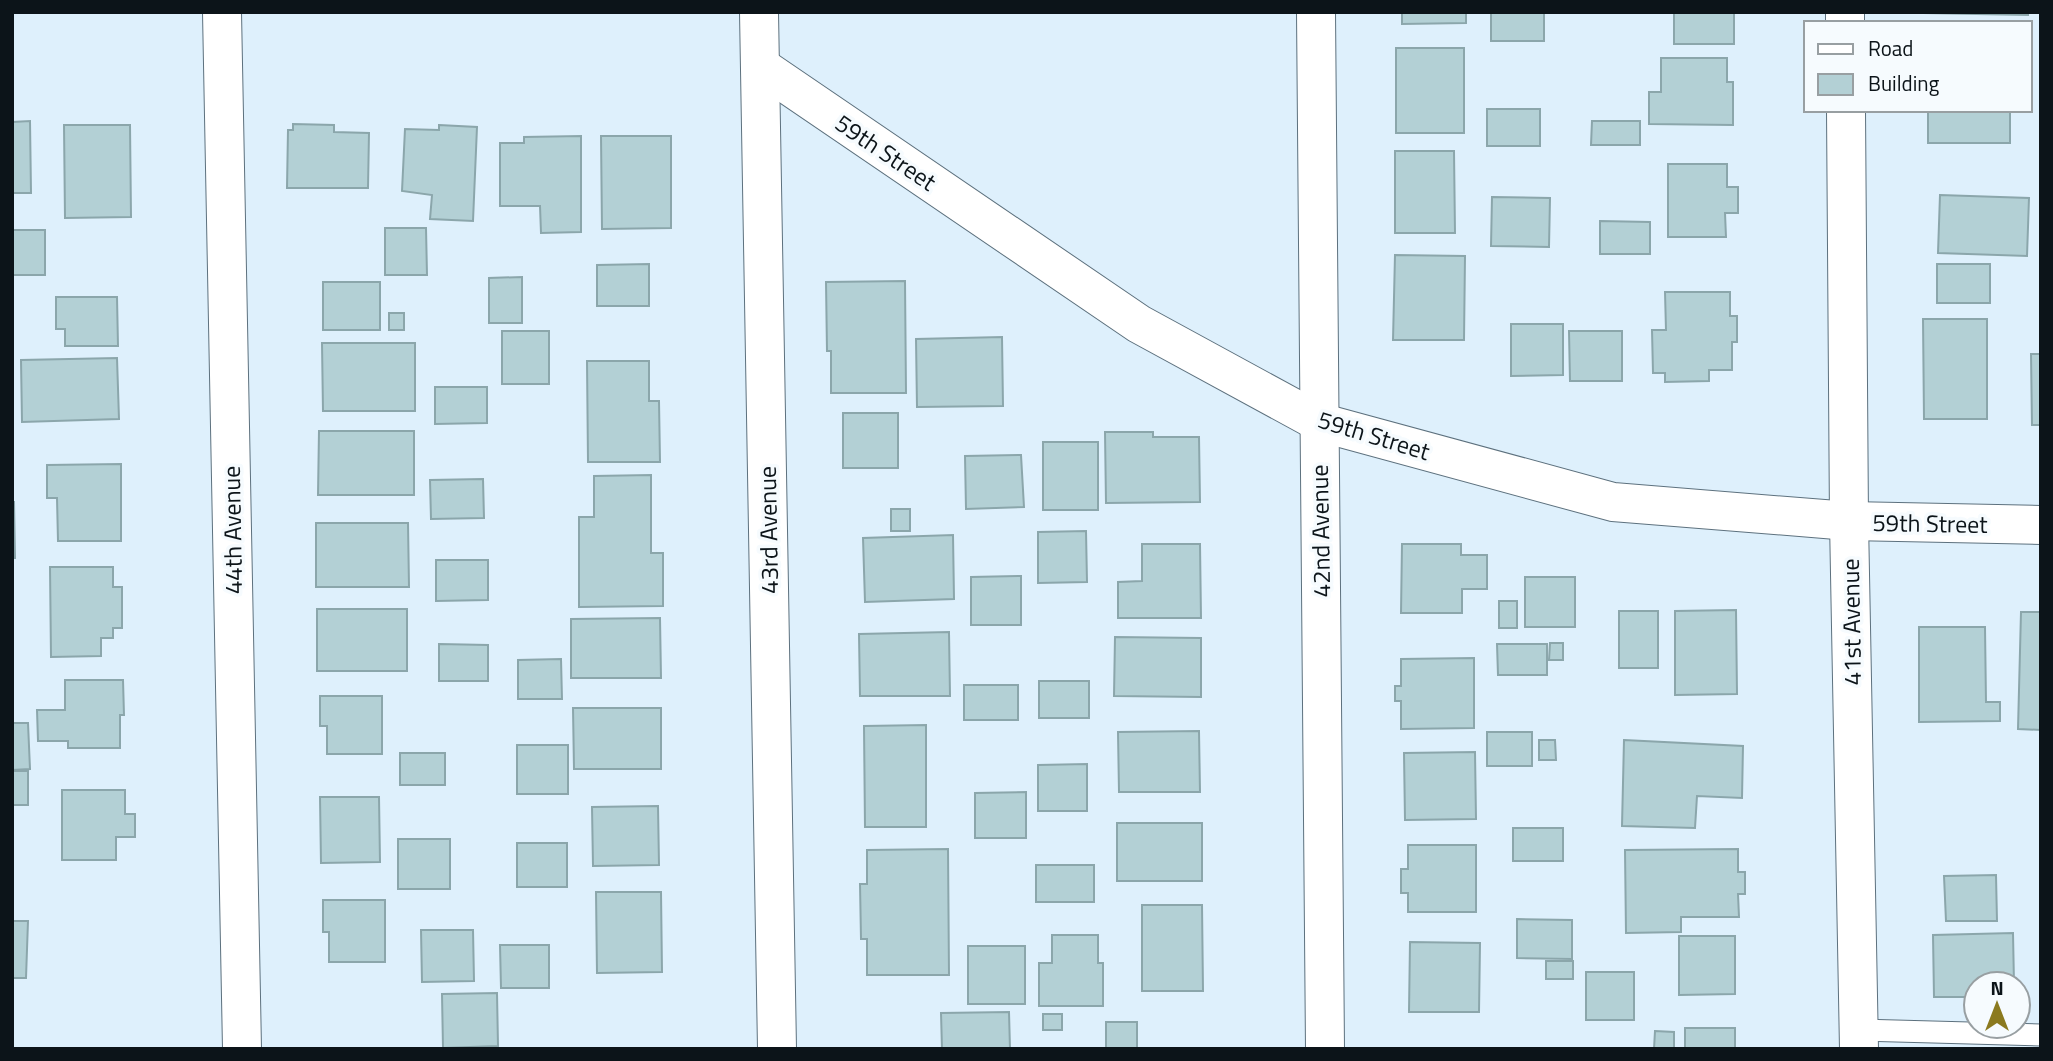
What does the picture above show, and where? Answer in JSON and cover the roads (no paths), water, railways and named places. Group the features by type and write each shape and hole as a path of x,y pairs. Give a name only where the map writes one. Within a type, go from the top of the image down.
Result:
{"street":[{"name":"44th Avenue","path":"222,12 242,1049"},
{"name":"43rd Avenue","path":"759,12 777,1049"},
{"name":"42nd Avenue","path":"1315,12 1325,1049"},
{"name":"59th Street","path":"760,66 1139,324 1319,422 1613,502 1849,521 2041,525"},
{"name":"41st Avenue","path":"1846,112 1849,521 1859,1040"}],"lane":[{"path":"1859,1040 2041,1035"}]}
